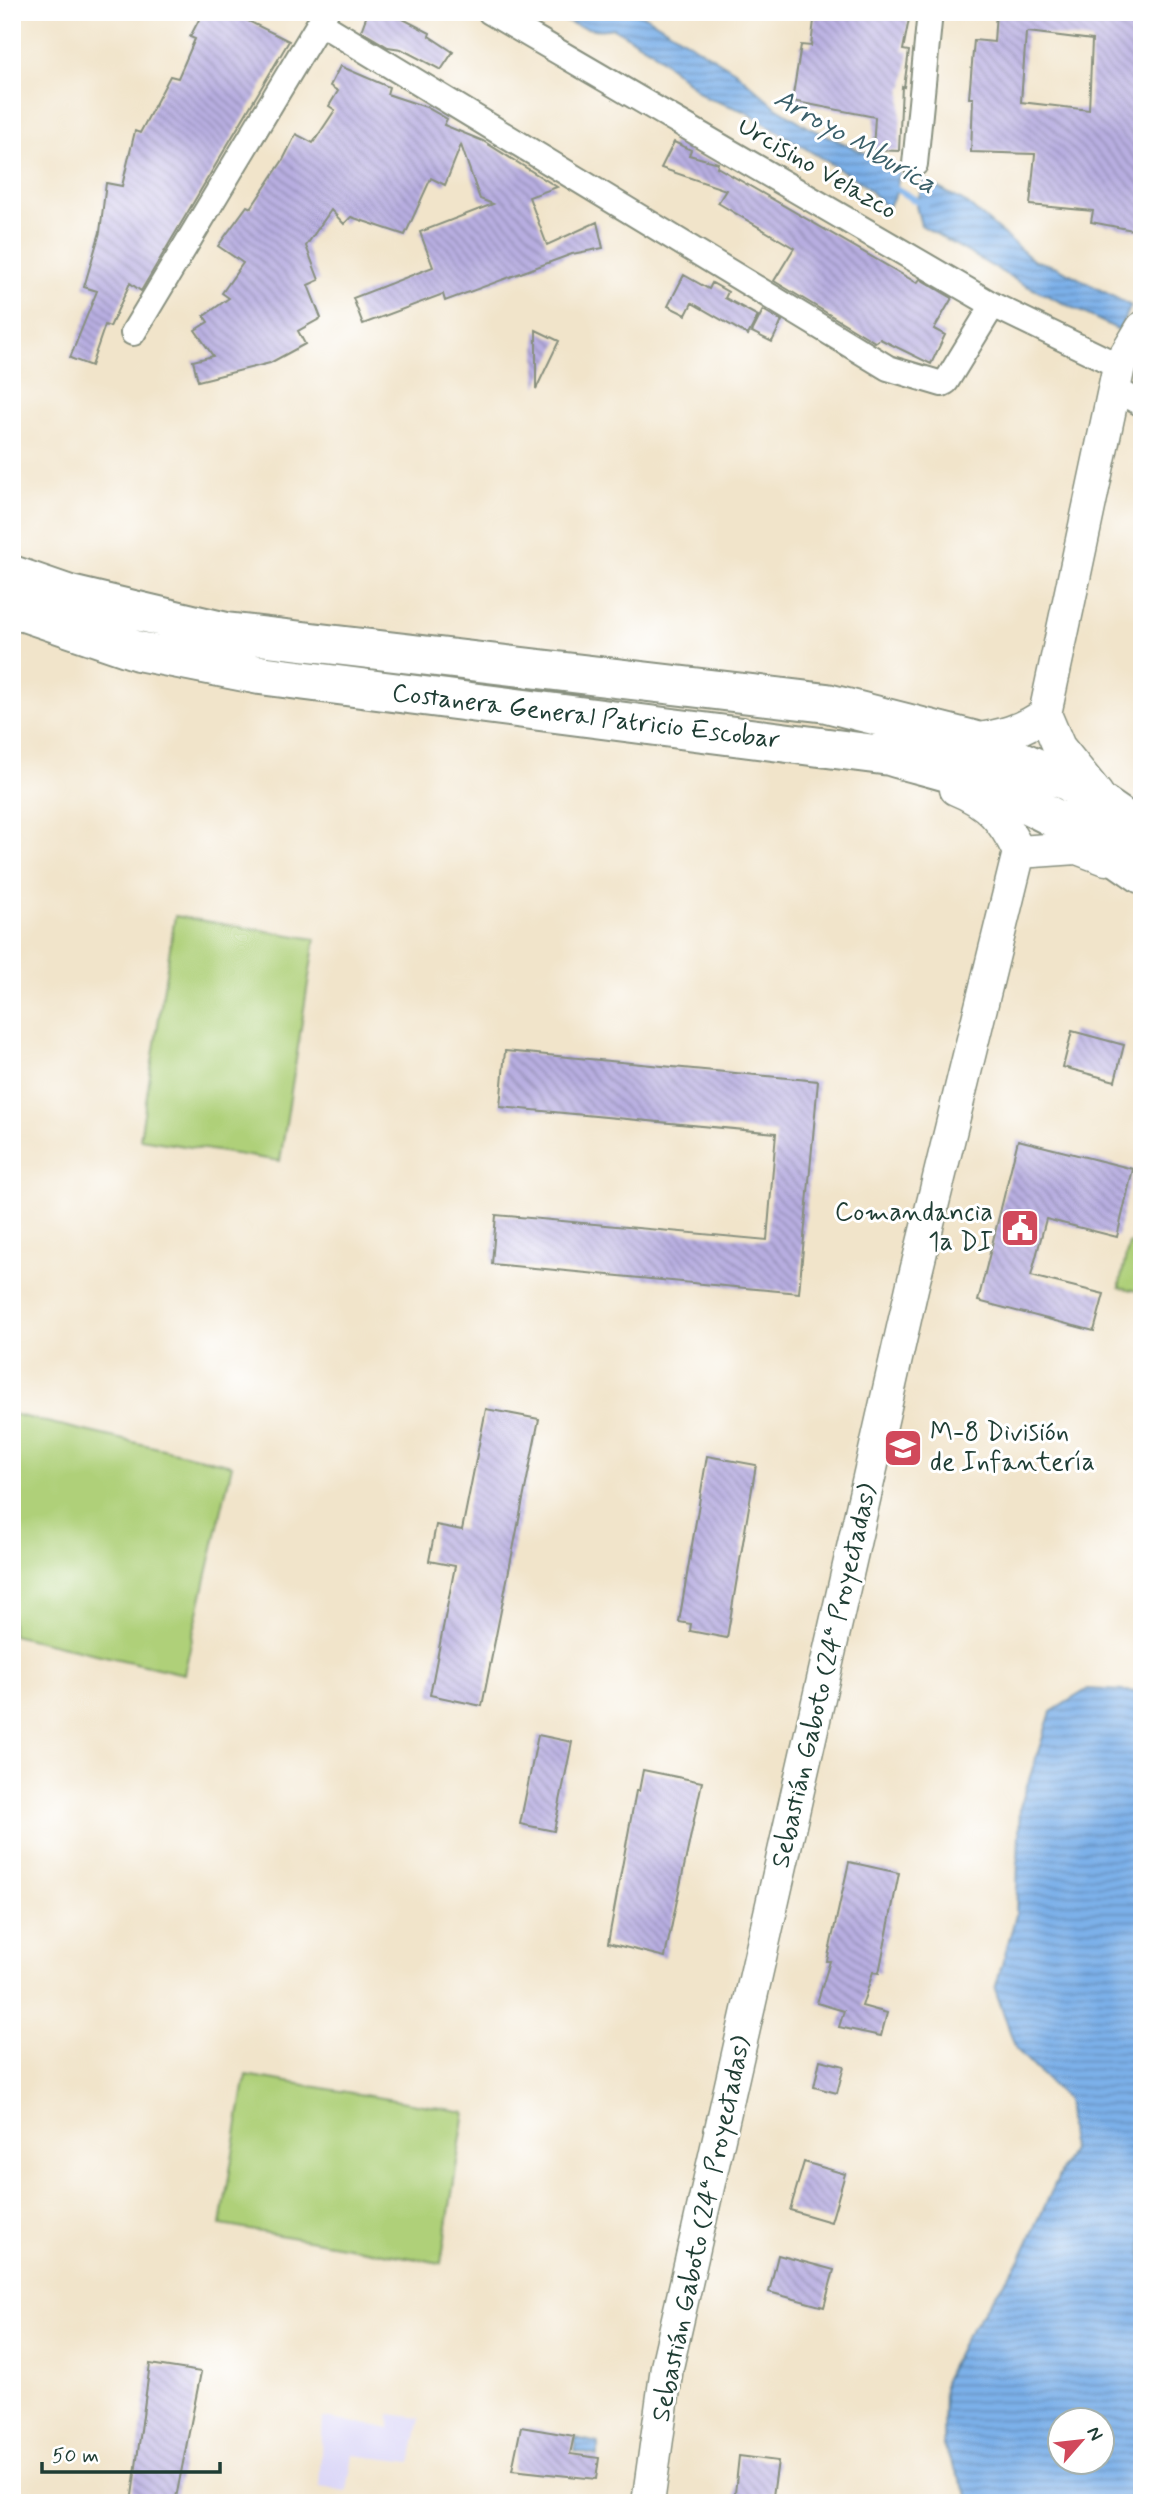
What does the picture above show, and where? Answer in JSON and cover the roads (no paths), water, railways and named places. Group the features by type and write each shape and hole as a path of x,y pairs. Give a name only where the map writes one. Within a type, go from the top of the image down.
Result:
{"highway":[{"name":"Costanera General Patricio Escobar","path":"12,575 70,595 226,632 827,703 973,740 1069,782 1129,823"},
{"name":"Costanera General Patricio Escobar","path":"12,608 138,651 260,675 890,756 976,781 1030,805 1140,873"}],"street":[{"name":"Urcisino Velazco","path":"490,12 1117,377 1142,404"},
{"path":"915,164 930,12"},
{"path":"133,333 323,17 888,368 942,384 946,382 993,305"},
{"path":"1129,823 1059,747 1045,714 1117,377 1142,327"},
{"path":"973,740 1011,734 1029,726 1045,714"},
{"path":"890,756 916,772 989,806 1004,822 1019,852 1077,848 1140,873"},
{"name":"Sebastián Gaboto (24ª Proyectadas)","path":"648,2503 667,2367 912,1288 1019,852"}],"water":[{"path":"548,12 632,12 647,17 735,71 776,107 810,128 900,169 895,196 887,208 862,183 744,111 705,97 652,51 613,28 579,26"},
{"path":"924,180 968,204 1033,260 1057,267 1131,306 1119,330 1021,283 921,225 916,206"},
{"path":"1088,1689 1142,1692 1142,2503 972,2503 943,2446 944,2380 964,2339 1021,2258 1071,2149 1066,2099 1016,2049 995,1989 1016,1915 1020,1807 1051,1712"},
{"path":"576,2438 598,2443 598,2456 574,2451"}],"waterway":[{"name":"Arroyo Mburica","path":"890,185 925,206"}],"place":[{"name":"Comandancia 1a DI","path":"1020,1228"},
{"name":"M-8 División de Infantería","path":"903,1448"}]}
